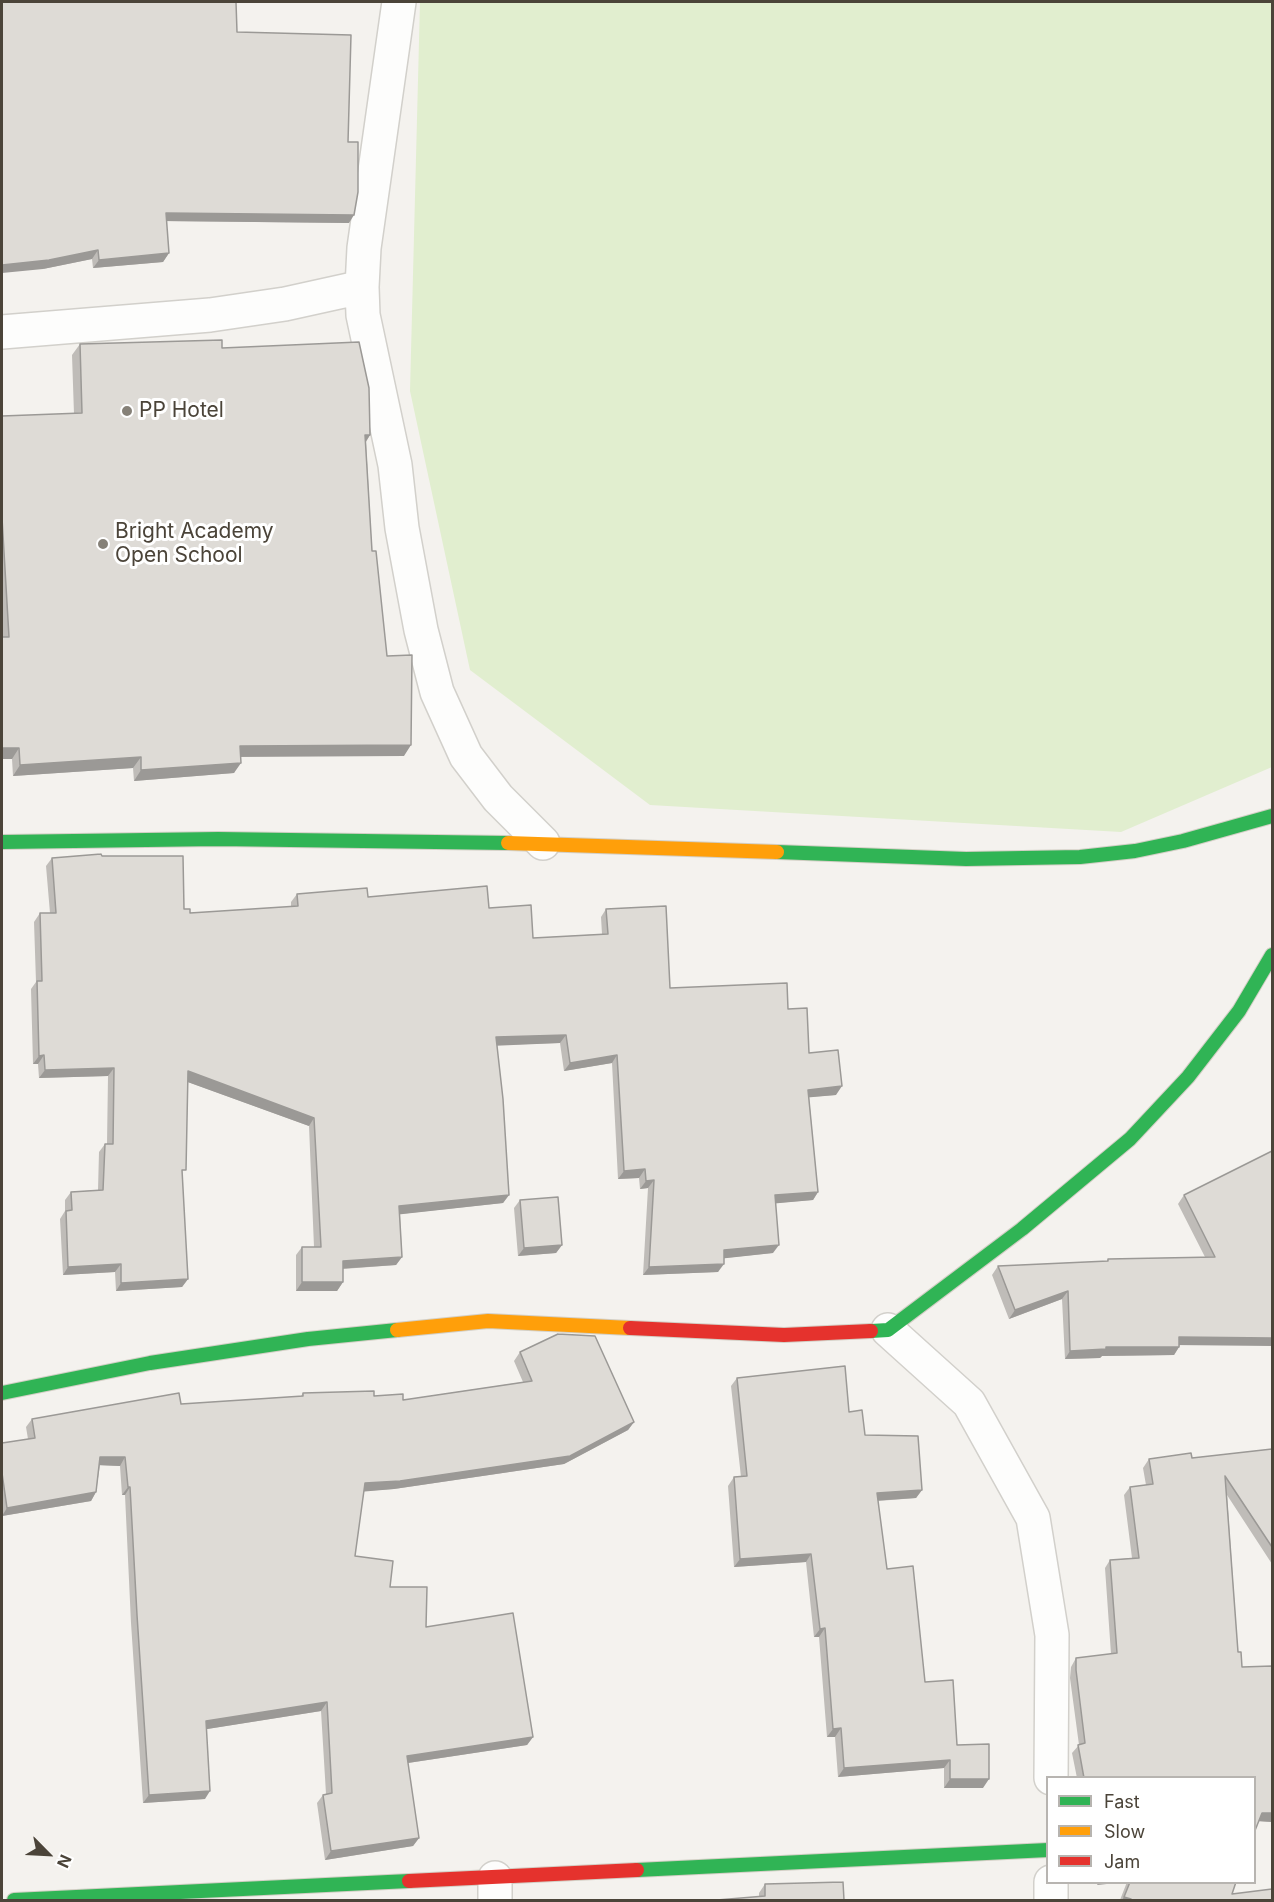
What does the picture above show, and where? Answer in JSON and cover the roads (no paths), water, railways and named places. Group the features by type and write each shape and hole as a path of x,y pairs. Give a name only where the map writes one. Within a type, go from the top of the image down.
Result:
{"street":[{"path":"399,2 368,217 362,287 363,315 395,465 402,528 421,630 437,692 466,756 498,798 543,843"},
{"path":"2,332 210,315 285,304 362,287"},
{"path":"2,842 218,839 543,843 966,859 1080,857 1145,849 1183,841 1272,816"},
{"path":"2,1393 150,1363 296,1340 488,1321 784,1335 888,1330 1022,1229 1130,1139 1188,1077 1239,1011 1272,955"},
{"path":"888,1330 969,1403 1033,1518 1052,1635 1051,1776"},
{"path":"14,1900 495,1889 1046,1850"},
{"path":"1051,1884 1051,1900"}],"place":[{"name":"PP Hotel","path":"127,411"},
{"name":"Bright Academy Open School","path":"103,544"}]}
